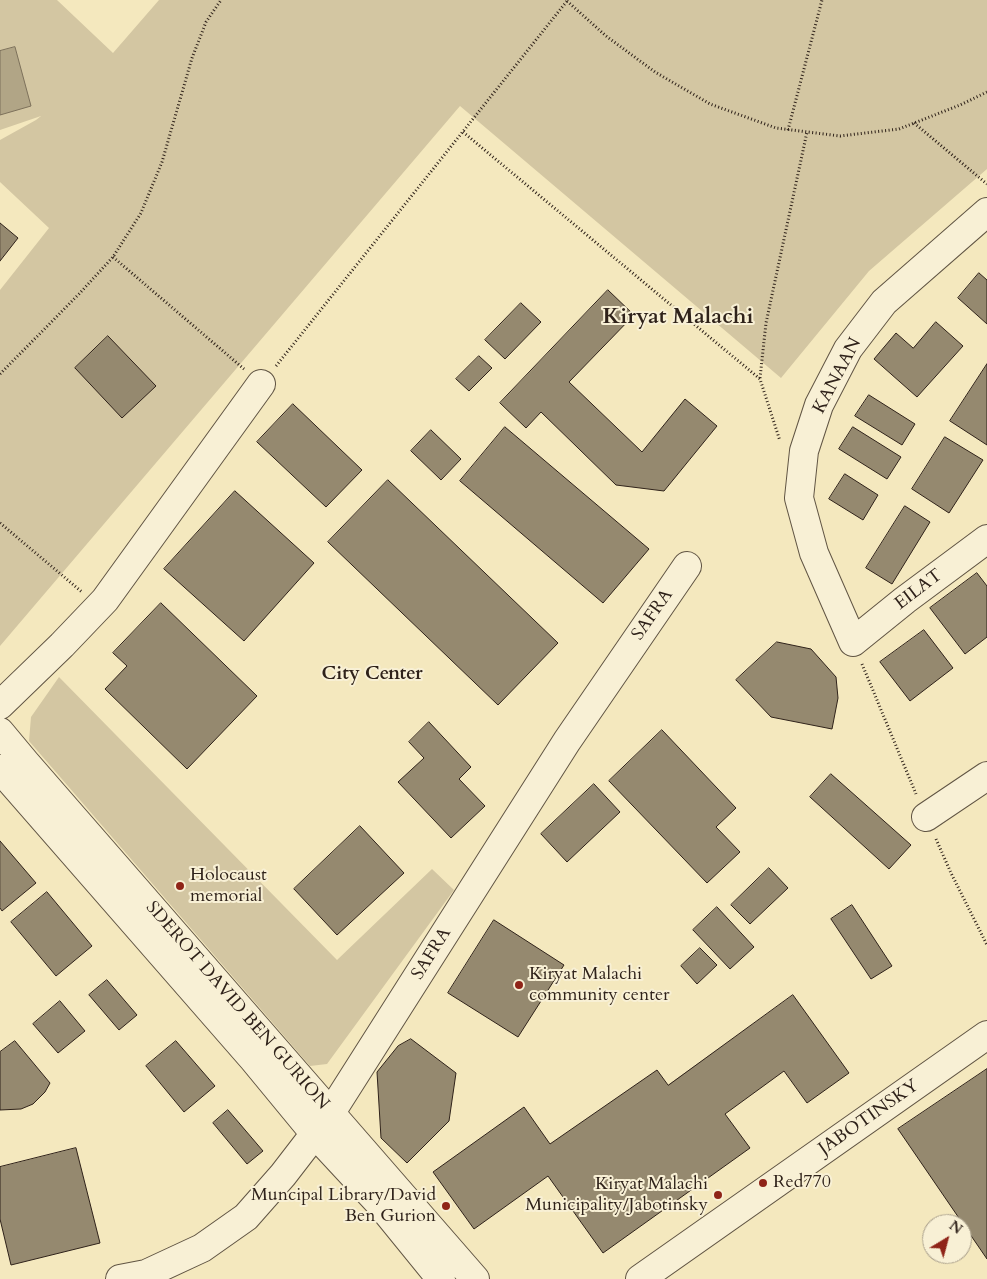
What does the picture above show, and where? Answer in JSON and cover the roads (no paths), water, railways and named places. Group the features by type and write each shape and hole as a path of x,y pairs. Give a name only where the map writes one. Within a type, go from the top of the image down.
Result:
{"street":[{"name":"KANAAN","path":"853,642 814,553 799,498 804,451 819,405 848,349 891,296 987,212"},
{"path":"0,705 99,606 261,384"},
{"name":"EILAT","path":"853,642 905,600 987,539"},
{"name":"SAFRA","path":"120,1279 146,1274 202,1248 246,1217 323,1124 566,741 687,566"},
{"name":"SDEROT DAVID BEN GURION","path":"0,732 323,1124 380,1204 441,1279"},
{"name":"SDEROT DAVID BEN GURION","path":"0,769 254,1060 323,1124 475,1279"},
{"path":"926,817 987,776"},
{"name":"JABOTINSKY","path":"640,1279 987,1035"},
{"name":"JABOTINSKY","path":"620,1279 677,1252"}],"place":[{"name":"Holocaust memorial","path":"180,886"},
{"name":"Kiryat Malachi community center","path":"519,985"},
{"name":"Red770","path":"763,1183"},
{"name":"Kiryat Malachi Municipality/Jabotinsky","path":"718,1195"},
{"name":"Muncipal Library/David Ben Gurion","path":"446,1206"}],"district":[{"name":"Kiryat Malachi","path":"678,318"},
{"name":"City Center","path":"372,675"}]}
